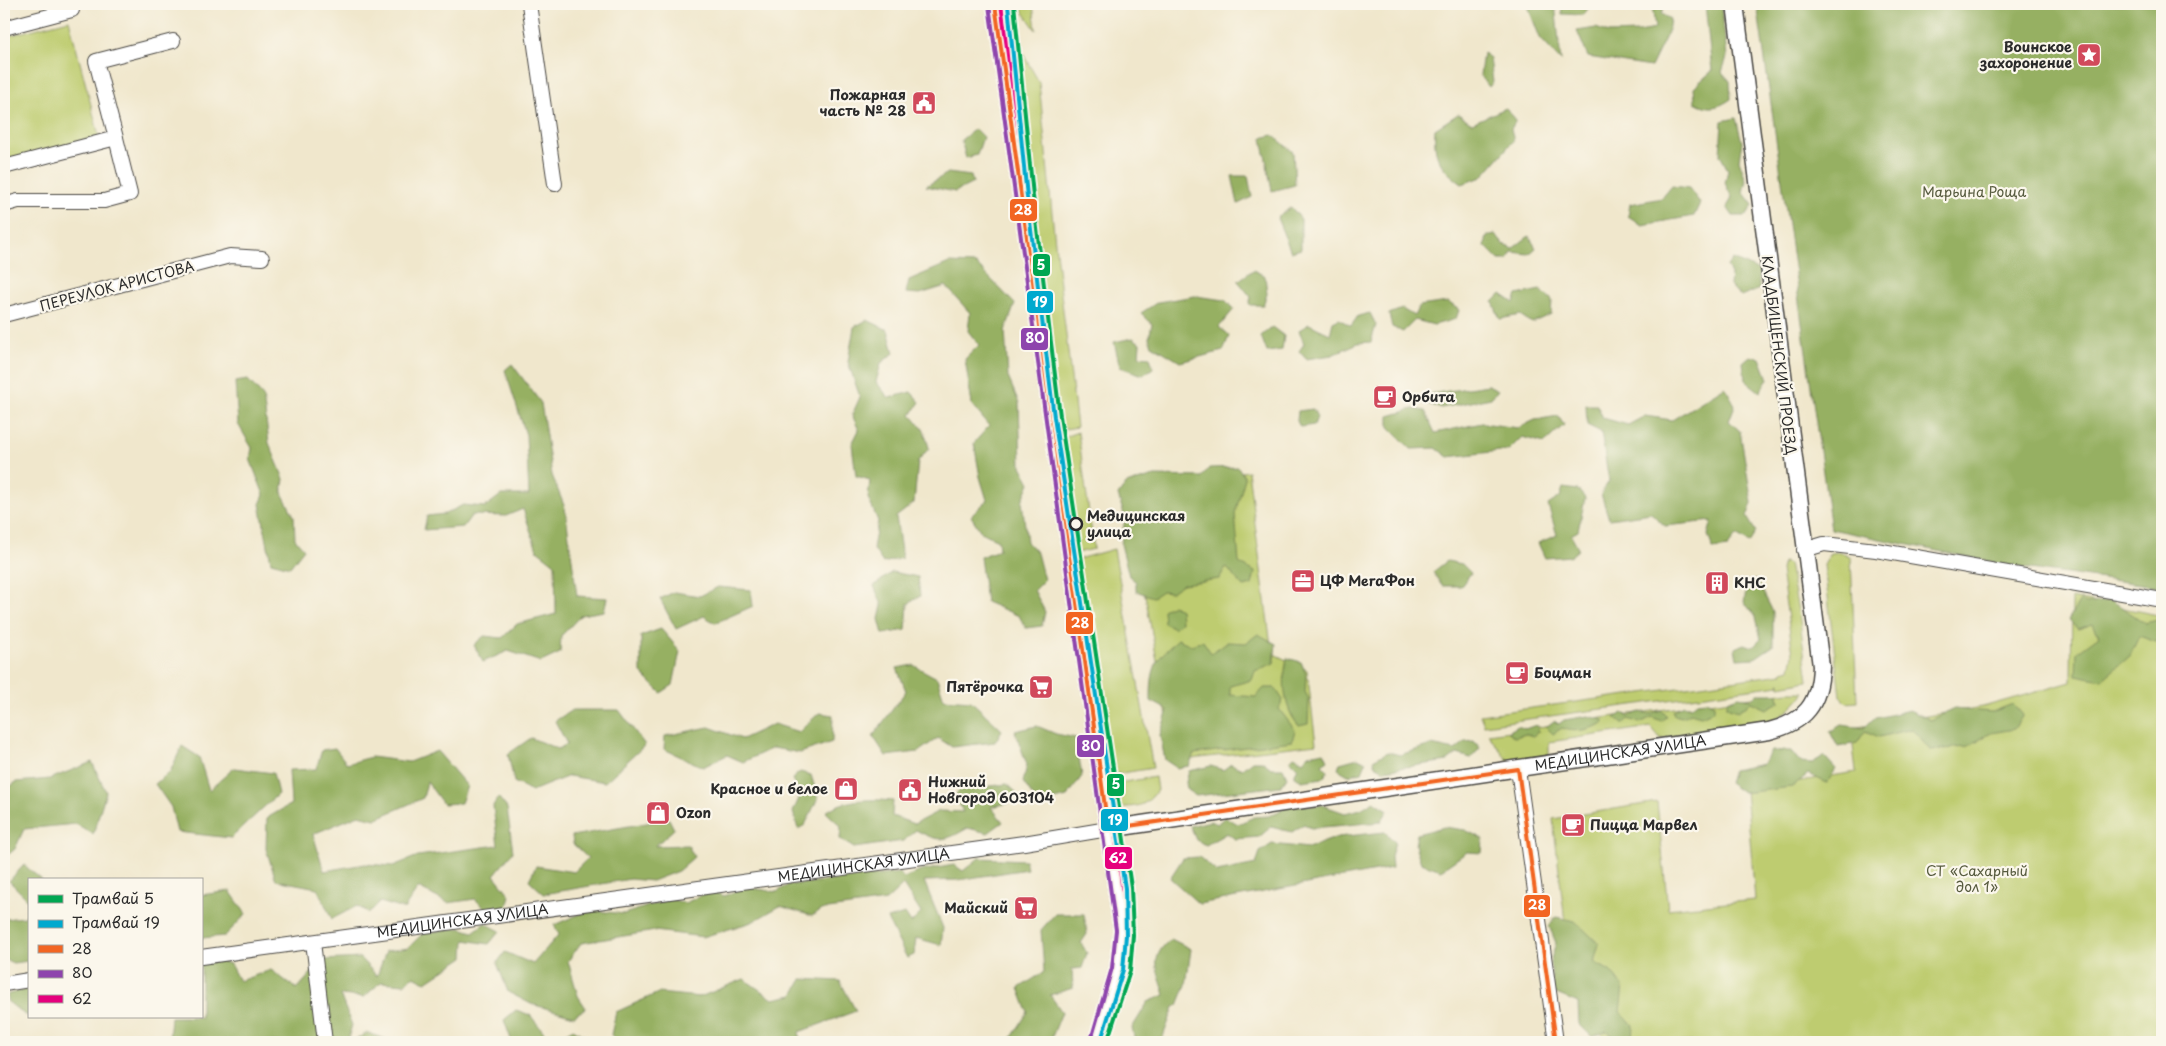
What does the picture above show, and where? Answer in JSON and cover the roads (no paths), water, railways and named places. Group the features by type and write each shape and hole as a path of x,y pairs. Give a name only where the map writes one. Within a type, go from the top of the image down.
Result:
{"street":[{"path":"4,28 72,10 70,4"},
{"path":"529,4 555,184"},
{"path":"996,4 1122,930 1118,969 1097,1042"},
{"name":"КЛАДБИЩЕНСКИЙ ПРОЕЗД","path":"1735,4 1804,550 1821,666 1818,692 1812,705"},
{"path":"4,205 18,202 104,201 130,194 96,61 172,41"},
{"path":"4,167 116,138"},
{"name":"ПЕРЕУЛОК АРИСТОВА","path":"4,315 230,256 262,258"},
{"path":"1804,550 1824,544 1867,549 2162,600"},
{"name":"МЕДИЦИНСКАЯ УЛИЦА","path":"202,957 795,873 1024,843 1769,731 1784,727 1798,720 1812,705"},
{"path":"1518,769 1556,1042"},
{"path":"313,942 325,1042"},
{"path":"4,984 28,980"}],"tram line":[{"name":"5","path":"1014,4 1033,196 1060,416 1131,887 1133,935 1130,971 1107,1042"},
{"name":"19","path":"1008,5 1027,197 1054,417 1125,888 1126,935 1123,970 1101,1040"}],"place":[{"name":"Воинское захоронение","path":"2089,55"},
{"name":"Пожарная часть № 28","path":"924,103"},
{"name":"Орбита","path":"1385,397"},
{"name":"Медицинская улица","path":"1076,524"},
{"name":"ЦФ МегаФон","path":"1303,581"},
{"name":"КНС","path":"1717,583"},
{"name":"Боцман","path":"1517,673"},
{"name":"Пятёрочка","path":"1041,687"},
{"name":"Красное и белое","path":"846,789"},
{"name":"Нижний Новгород 603104","path":"910,790"},
{"name":"Ozon","path":"658,813"},
{"name":"Пицца Марвел","path":"1573,825"},
{"name":"Майский","path":"1026,908"}],"park label":[{"name":"Марьина Роща","path":"1974,192"},
{"name":"СТ «Сахарный дол 1»","path":"1977,880"}]}
